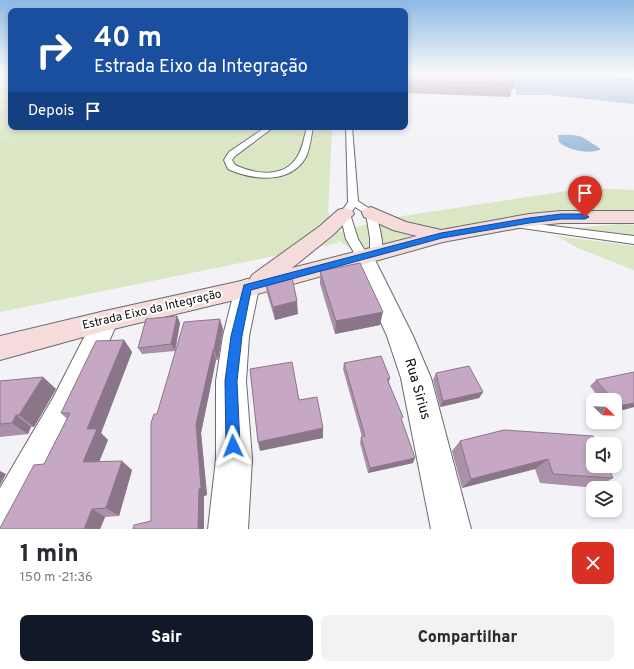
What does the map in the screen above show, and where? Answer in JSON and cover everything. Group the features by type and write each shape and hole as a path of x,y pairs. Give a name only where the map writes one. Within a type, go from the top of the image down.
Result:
{"main road":[{"path":"250,287 327,230 349,208"},
{"path":"371,213 400,226 441,236"},
{"name":"Estrada Eixo da Integração","path":"0,348 105,321 250,287 441,236 508,224 561,217 634,217"}],"street":[{"name":"Rua Sirius","path":"369,255 416,378 451,529"},
{"path":"228,529 234,459 231,381 236,336 250,287"},
{"path":"0,524 29,475 64,410 105,321"}],"lane":[{"path":"267,130 232,154 228,160 231,167 240,172 253,175 278,174 288,170 298,162 304,152 309,130"},
{"path":"349,130 349,208 352,238 369,255 376,238 371,213 349,208"},
{"path":"508,224 634,240"}],"green space":[{"path":"0,98 8,98 8,130 332,130 328,211 335,233 390,218 587,188 634,190 634,217 597,216 362,256 337,240 338,243 0,312"},
{"path":"622,224 634,225 634,238 563,229"},
{"path":"557,236 634,246 634,270 578,248"}],"water":[{"path":"574,98 634,98 634,104"},
{"path":"558,135 573,135 582,137 601,149 591,152 579,151 559,142"}],"building":[{"path":"360,263 383,312 336,321 320,271"},
{"path":"291,273 297,301 273,307 265,280"},
{"path":"177,316 171,344 138,348 146,319"},
{"path":"220,319 196,424 201,488 199,489 198,529 133,529 134,525 151,521 151,423 154,414 157,414 184,322"},
{"path":"124,340 87,429 97,429 83,462 122,461 106,508 92,509 84,529 0,529 34,465 44,464 70,413 61,413 96,341"},
{"path":"381,356 390,378 387,379 403,417 401,418 415,458 370,468 361,437 365,436 344,363"},
{"path":"292,362 299,400 317,397 323,428 258,442 250,369"},
{"path":"469,366 483,392 443,401 436,373"},
{"path":"634,372 634,403 622,405 622,393 607,393 596,380"},
{"path":"43,377 19,415 16,415 12,423 0,424 0,381"},
{"path":"504,430 593,436 586,437 586,473 610,473 613,478 553,474 548,459 471,479 460,441"}],"route":[{"path":"233,446 231,381 236,336 247,288 441,236 529,220 561,217 585,217"}]}
